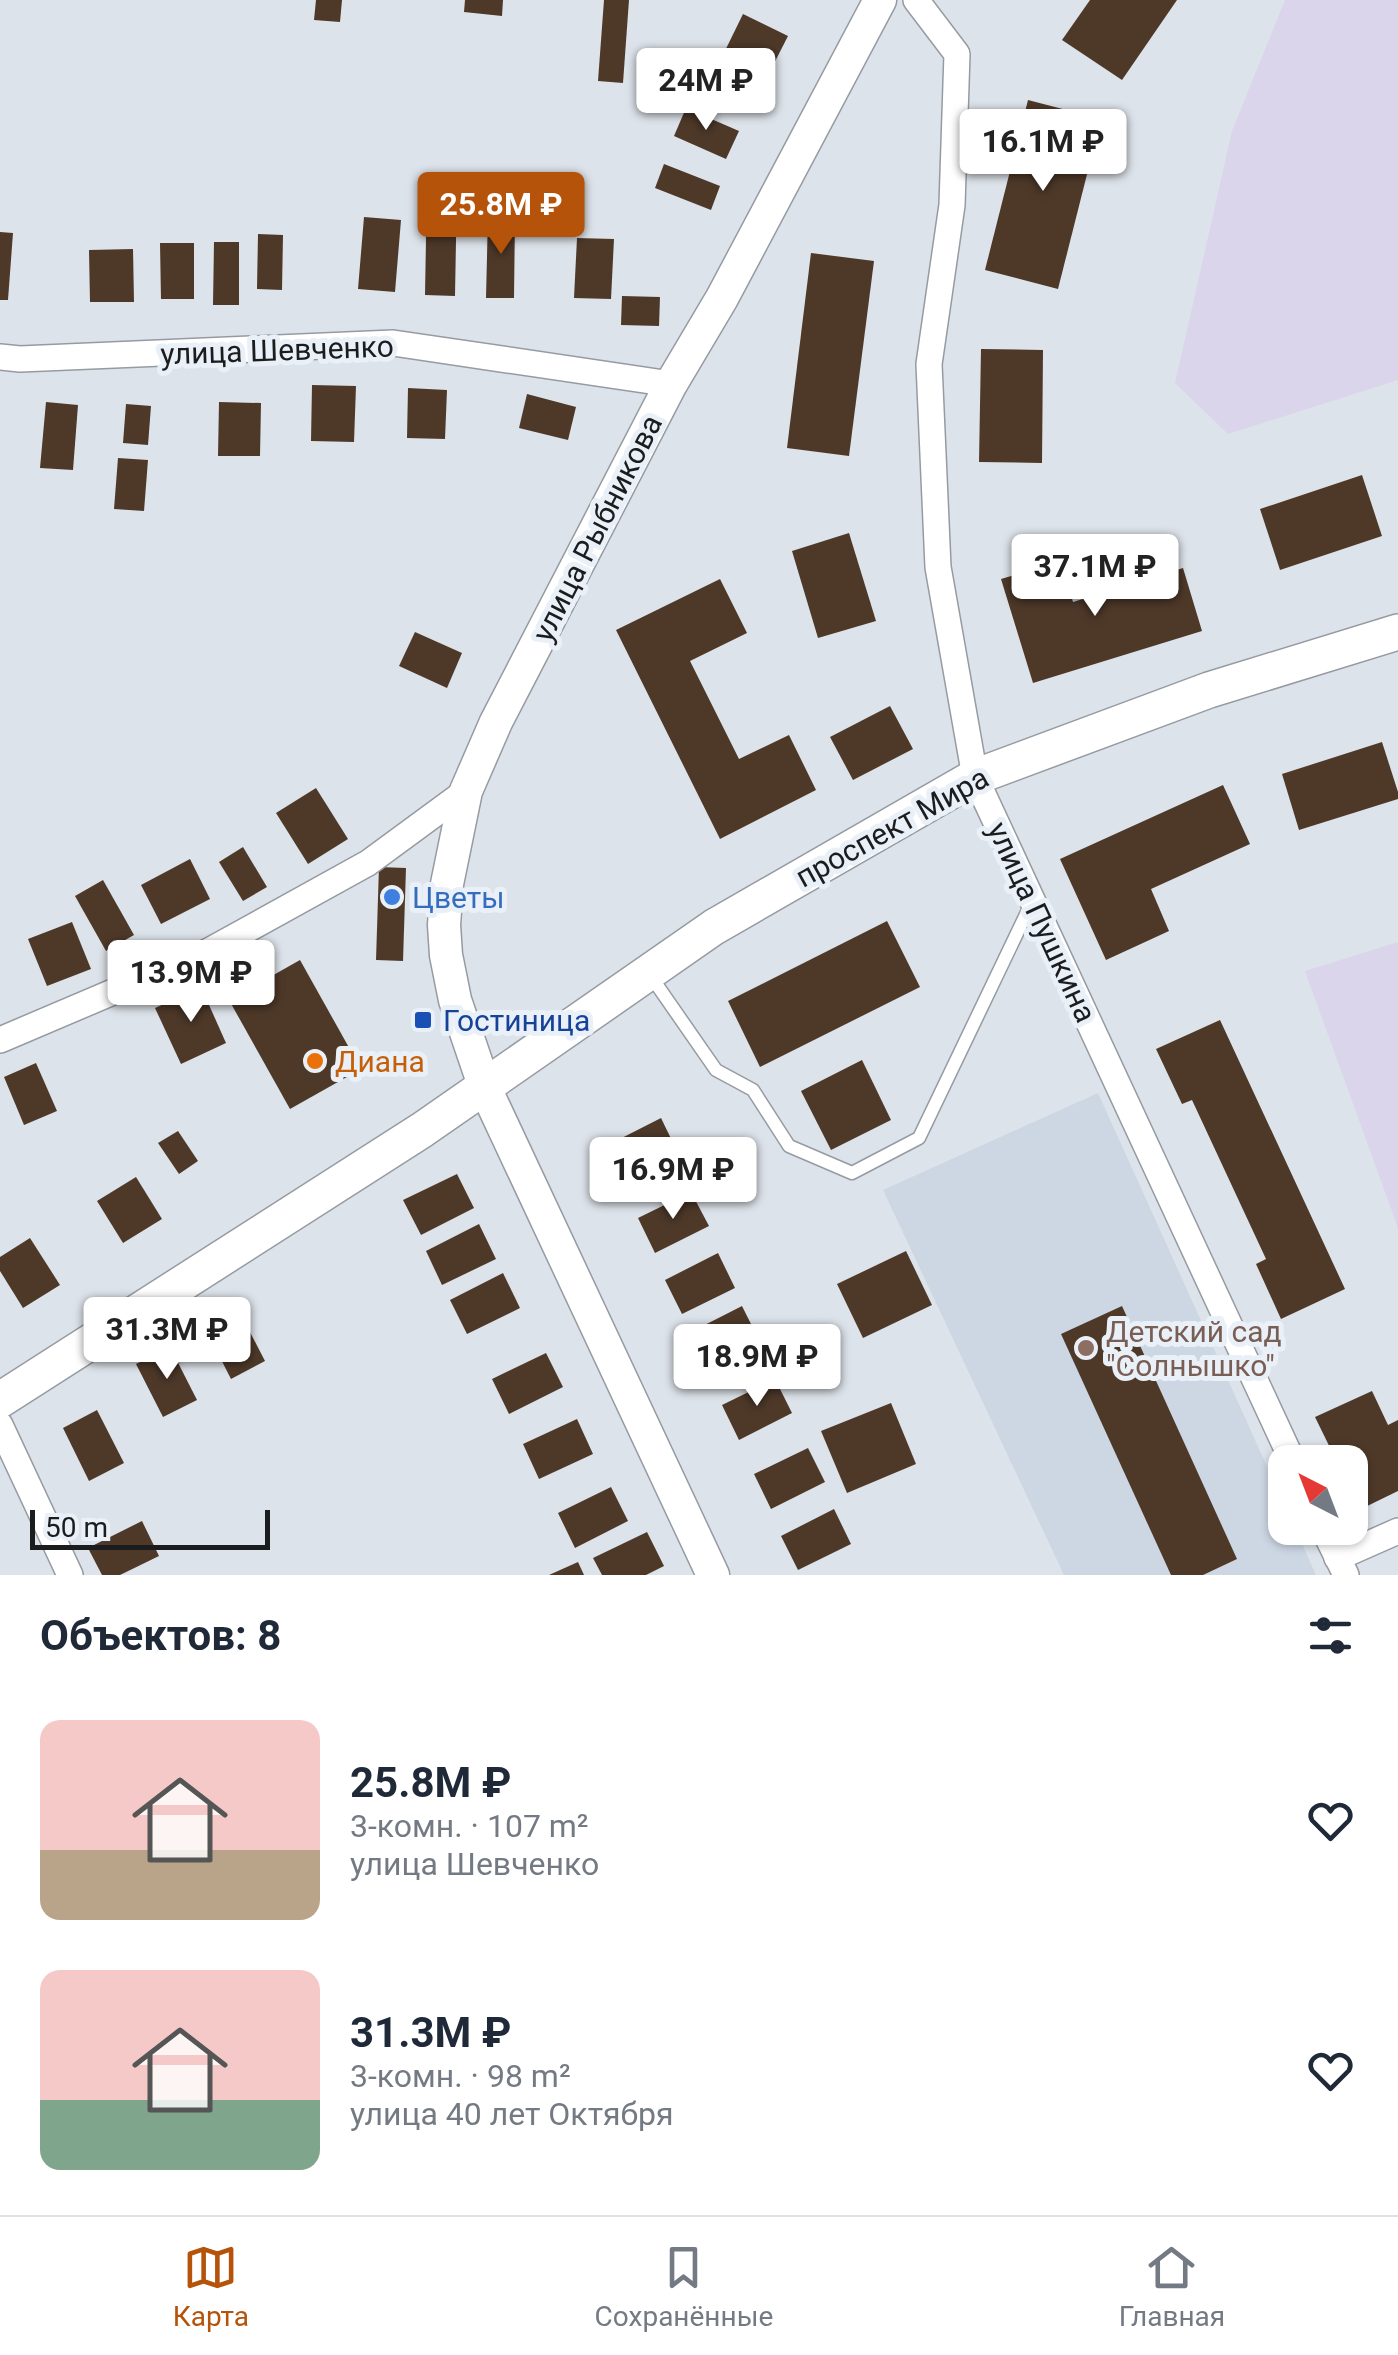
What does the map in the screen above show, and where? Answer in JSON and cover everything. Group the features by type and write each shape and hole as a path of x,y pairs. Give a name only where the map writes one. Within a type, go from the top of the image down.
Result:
{"main road":[{"name":"проспект Мира","path":"0,1400 485,1088 714,927 975,777 1210,690 1398,632"}],"street":[{"name":"улица Рыбникова","path":"713,1575 485,1088 455,1000 446,955 447,884 466,791 496,722 670,384 722,298 880,0"},
{"name":"улица Пушкина","path":"916,0 957,54 952,206 929,364 938,567 975,777 1285,1445"},
{"name":"улица Шевченко","path":"0,356 20,359 393,343 670,384"},
{"path":"0,1040 207,952 368,864 466,791"},
{"path":"0,1425 70,1575"},
{"path":"1342,1567 1398,1530"}],"lane":[{"path":"648,974 716,1070 753,1090 789,1146 852,1173 920,1138 1032,902"}],"shaded area":[{"path":"1285,0 1398,0 1398,380 1228,434 1175,383 1232,131"},
{"path":"1398,942 1398,1228 1305,971"},
{"name":"Детский сад \"Солнышко\"","path":"1098,1093 1268,1468 1268,1545 1303,1545 1316,1575 1064,1575 883,1190"}],"building":[{"path":"316,0 342,0 340,22 314,20"},
{"path":"465,0 503,0 502,16 464,12"},
{"path":"604,0 629,0 623,83 598,81"},
{"path":"1090,0 1177,0 1122,80 1062,40"},
{"path":"743,14 788,36 763,85 719,63"},
{"path":"1028,100 1101,119 1058,289 985,270"},
{"path":"686,108 739,131 726,159 674,136"},
{"path":"664,164 720,186 711,210 655,188"},
{"path":"427,184 457,185 455,296 425,295"},
{"path":"488,215 515,215 514,298 486,298"},
{"path":"364,217 401,220 395,292 358,289"},
{"path":"0,232 13,233 8,300 0,300"},
{"path":"258,234 283,235 282,290 257,289"},
{"path":"577,238 614,239 611,299 574,298"},
{"path":"214,242 239,242 239,305 213,305"},
{"path":"160,243 194,243 194,299 161,299"},
{"path":"133,249 134,302 90,302 89,250"},
{"path":"811,253 874,261 849,456 787,448"},
{"path":"622,296 660,297 659,326 621,325"},
{"path":"981,349 1043,350 1042,463 979,462"},
{"path":"312,385 356,386 354,442 311,441"},
{"path":"408,388 447,390 445,439 407,438"},
{"path":"527,394 576,407 568,440 519,428"},
{"path":"46,402 78,405 73,470 40,468"},
{"path":"219,402 261,403 260,456 218,456"},
{"path":"126,404 151,406 148,445 123,443"},
{"path":"118,458 148,460 144,511 114,509"},
{"path":"1362,475 1382,536 1280,570 1260,509"},
{"path":"849,533 876,621 818,638 792,551"},
{"path":"1061,561 1073,602 1183,568 1202,631 1033,683 1001,579"},
{"path":"720,579 747,633 690,661 739,759 789,735 816,790 720,839 616,630"},
{"path":"415,632 462,653 447,688 399,666"},
{"path":"890,706 913,749 853,780 830,737"},
{"path":"1382,742 1398,799 1299,830 1282,774"},
{"path":"1223,785 1250,844 1151,889 1169,931 1106,960 1060,859"},
{"path":"316,788 348,839 308,864 276,813"},
{"path":"243,847 267,887 243,901 219,862"},
{"path":"190,859 210,899 161,924 141,885"},
{"name":"Цветы","path":"379,867 406,868 403,961 376,960"},
{"path":"103,880 134,935 106,951 75,896"},
{"path":"887,921 920,987 760,1067 728,1001"},
{"path":"72,922 91,969 47,986 28,939"},
{"path":"300,960 361,1069 290,1109 229,1000"},
{"path":"201,987 226,1043 181,1064 155,1008"},
{"path":"1220,1020 1345,1289 1281,1319 1256,1264 1266,1259 1192,1100 1182,1104 1156,1049"},
{"path":"862,1060 891,1120 831,1150 801,1091"},
{"path":"36,1063 57,1111 24,1125 4,1077"},
{"path":"661,1118 678,1153 625,1179 608,1145"},
{"path":"178,1131 198,1161 179,1174 158,1143"},
{"path":"457,1174 474,1208 421,1235 403,1200"},
{"path":"136,1177 162,1219 123,1243 97,1201"},
{"path":"691,1192 709,1226 655,1253 638,1218"},
{"path":"479,1224 496,1259 442,1285 426,1251"},
{"path":"30,1238 60,1285 23,1308 0,1271 0,1257"},
{"path":"906,1251 932,1305 863,1338 837,1284"},
{"path":"718,1253 735,1288 682,1314 665,1280"},
{"path":"503,1273 520,1308 467,1334 450,1300"},
{"path":"742,1306 759,1340 706,1367 689,1333"},
{"path":"1122,1306 1237,1559 1203,1575 1171,1575 1061,1334"},
{"path":"238,1309 265,1361 231,1379 204,1326"},
{"path":"170,1347 197,1400 163,1417 136,1364"},
{"path":"546,1353 563,1387 509,1414 492,1379"},
{"path":"775,1379 792,1413 739,1440 722,1405"},
{"path":"1372,1391 1388,1425 1398,1420 1398,1491 1368,1506 1368,1445 1329,1445 1315,1417"},
{"path":"891,1403 916,1464 847,1493 821,1431"},
{"path":"97,1410 124,1463 89,1481 63,1428"},
{"path":"577,1419 593,1454 539,1479 523,1444"},
{"path":"808,1448 825,1482 771,1509 754,1474"},
{"path":"611,1487 628,1521 575,1548 558,1513"},
{"path":"834,1509 851,1544 798,1570 781,1536"},
{"path":"142,1521 159,1556 120,1575 102,1575 88,1548"},
{"path":"647,1532 664,1566 646,1575 602,1575 593,1558"},
{"path":"578,1562 584,1575 549,1575"}],"place":[{"name":"Цветы","path":"392,897"},
{"name":"Гостиница","path":"423,1020"},
{"name":"Диана","path":"315,1061"},
{"name":"Детский сад \"Солнышко\"","path":"1086,1348"}]}
